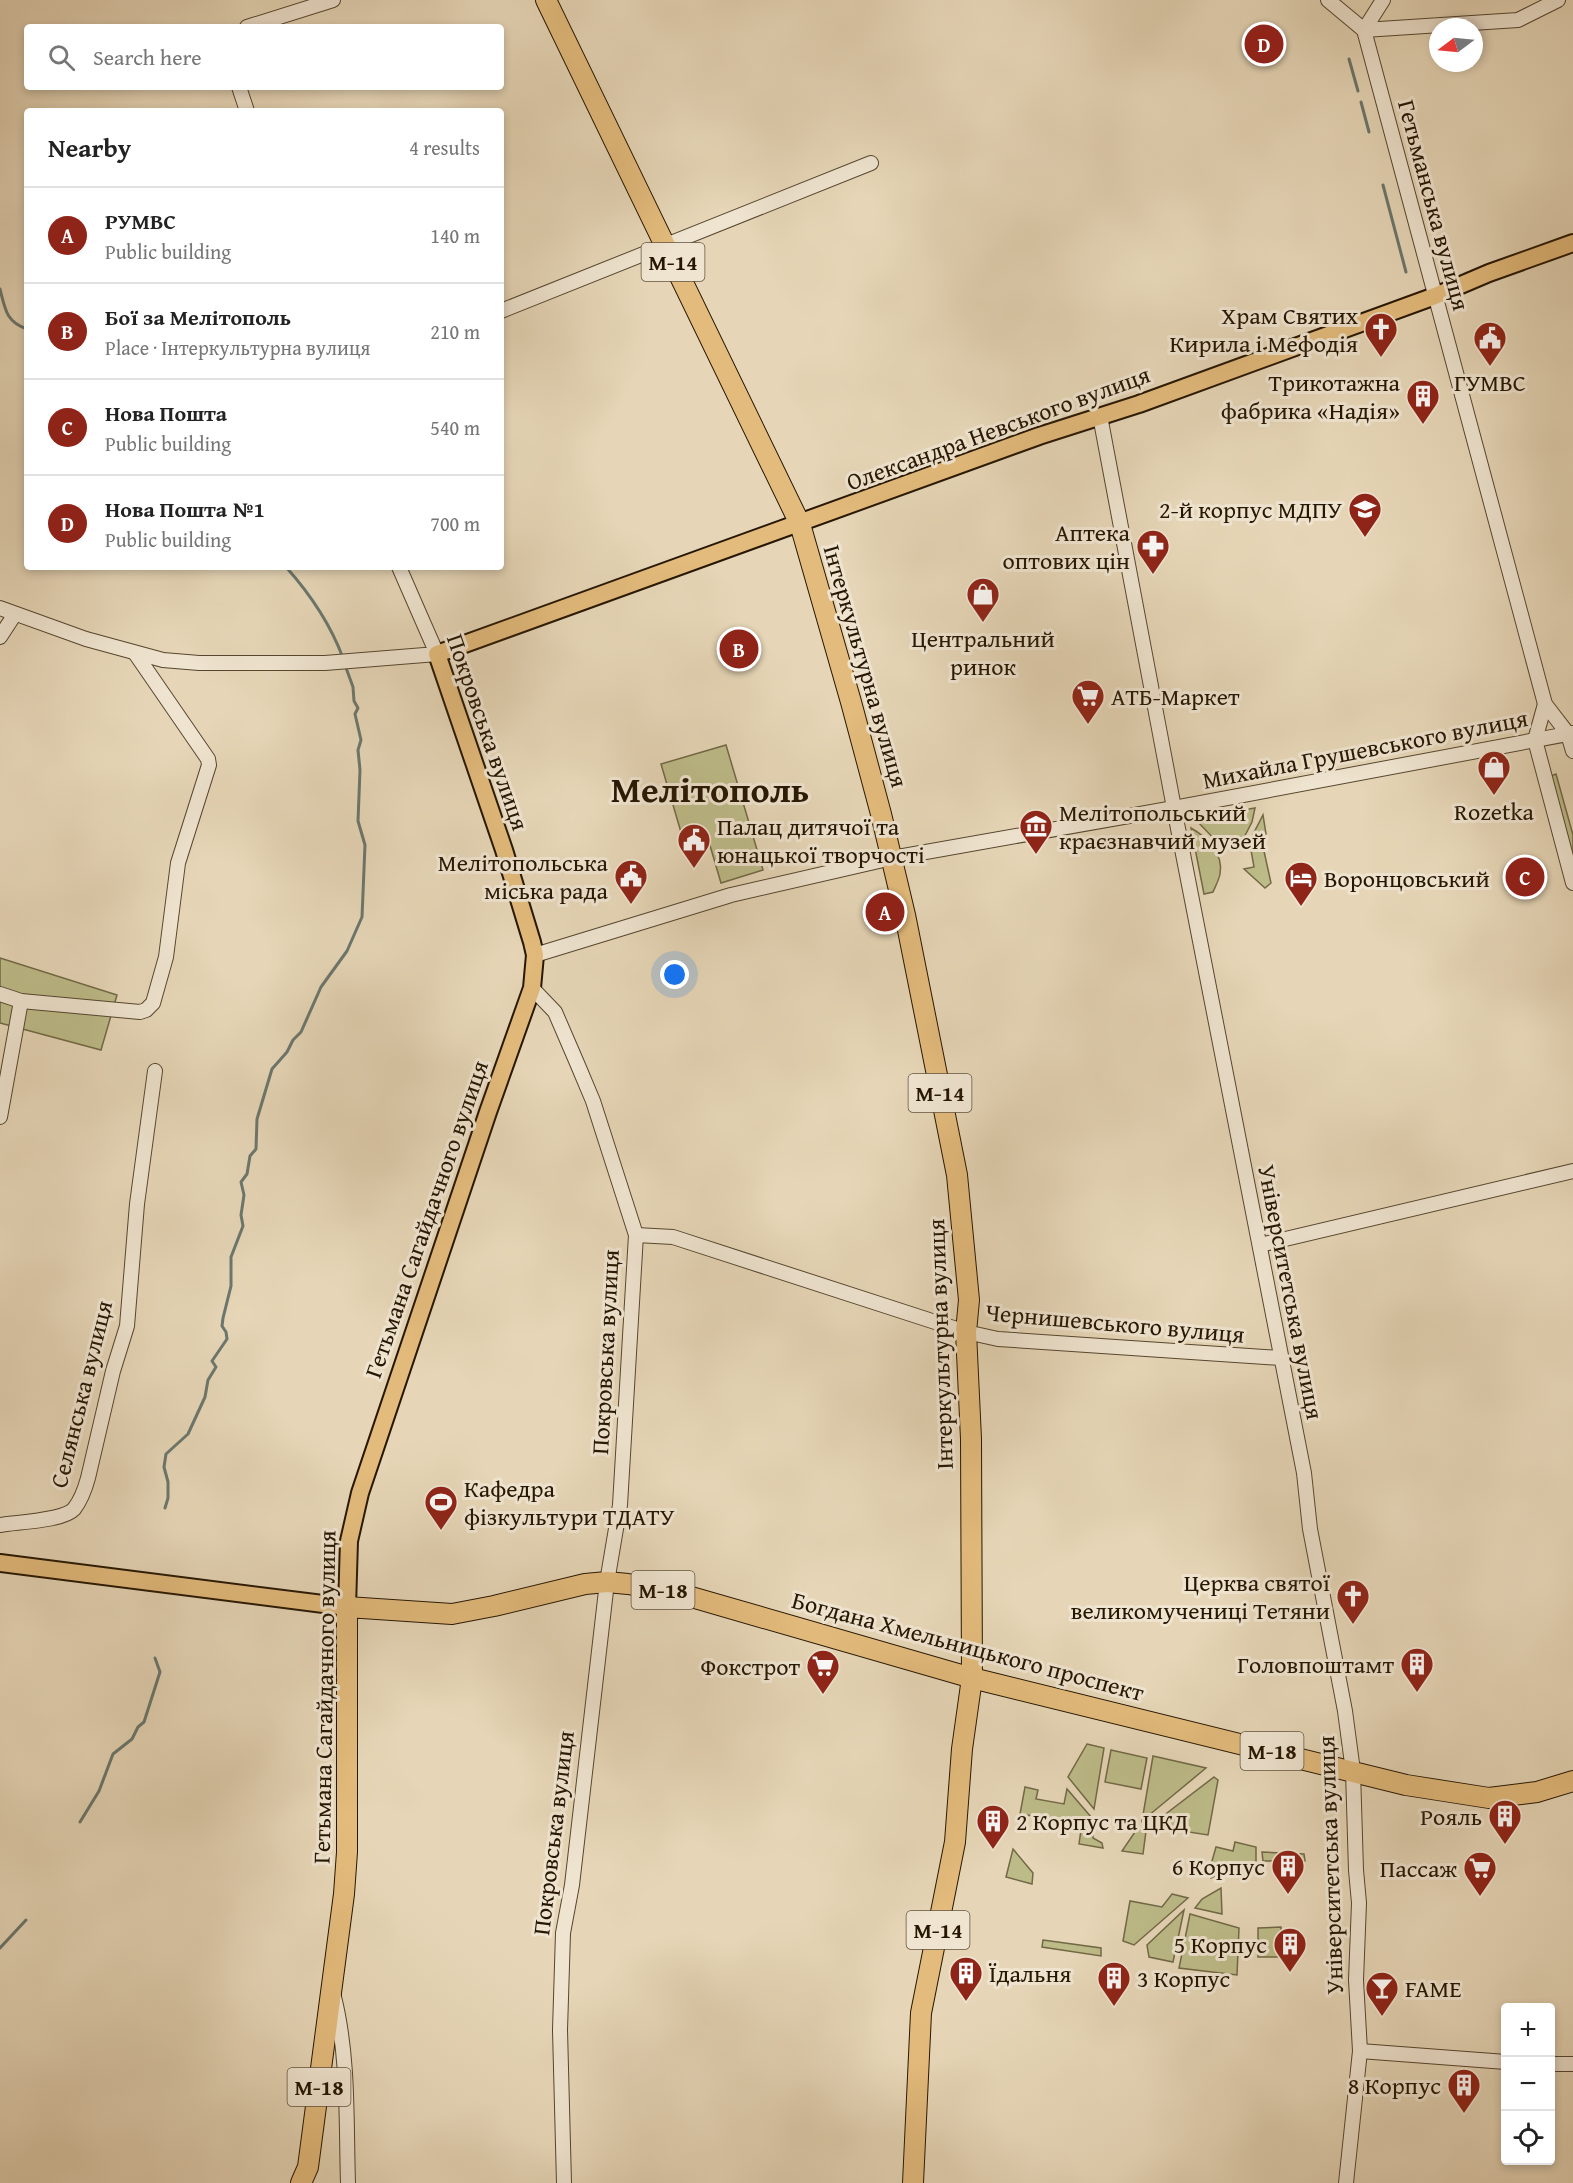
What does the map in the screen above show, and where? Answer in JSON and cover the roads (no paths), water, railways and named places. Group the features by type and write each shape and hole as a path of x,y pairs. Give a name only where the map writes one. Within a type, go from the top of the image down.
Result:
{"highway":[{"name":"Інтеркультурна вулиця","path":"546,0 800,524 851,702 892,858 957,1175 969,1300 966,1332 971,1439 972,1678 962,1749 955,1842 921,2013 913,2183"},
{"name":"Богдана Хмельницького проспект","path":"347,1607 452,1614 585,1584 607,1582 628,1584 674,1592 972,1678 1406,1785 1488,1798 1537,1792 1573,1781"},
{"name":"Гетьмана Сагайдачного вулиця","path":"332,1989 347,1852 347,1607"},
{"name":"М-18","path":"301,2183 308,2167 332,1989"}],"main road":[{"name":"Олександра Невського вулиця","path":"437,654 1435,296 1489,273 1573,243"},
{"name":"Покровська вулиця","path":"437,654 504,850 535,955 532,988"},
{"name":"Гетьмана Сагайдачного вулиця","path":"347,1607 349,1541 360,1493 532,988"},
{"path":"0,1563 347,1607"}],"street":[{"path":"257,24 333,0"},
{"path":"1328,0 1364,30 1518,20 1558,0"},
{"path":"1364,30 1383,0"},
{"name":"Гетьманська вулиця","path":"1364,30 1545,704 1571,733 1573,751"},
{"path":"240,90 246,108"},
{"path":"504,310 871,163"},
{"name":"Університетська вулиця","path":"1100,416 1304,1473 1316,1561 1346,1711 1353,1771 1359,1903 1356,1980 1360,2051 1346,2183"},
{"name":"Покровська вулиця","path":"400,570 437,654"},
{"path":"0,608 86,639 163,660 199,663 325,663 437,654"},
{"path":"0,637 15,614"},
{"path":"0,994 21,1001 140,1012 153,1003 166,957 178,863 209,765 208,759 135,653"},
{"path":"1545,704 1535,740 1573,883"},
{"name":"Михайла Грушевського вулиця","path":"535,955 730,895 892,858 1174,808 1571,733"},
{"name":"Покровська вулиця","path":"532,988 555,1012 577,1063 597,1112 636,1235 620,1505 607,1582 572,1885 563,1933 560,2030 564,2183"},
{"path":"0,1117 21,1001"},
{"name":"Селянська вулиця","path":"0,1525 57,1517 72,1511 83,1494 113,1371 127,1326 137,1204 155,1071"},
{"path":"1260,1245 1573,1171"},
{"name":"Чернишевського вулиця","path":"636,1235 652,1234 673,1237 966,1332 998,1339 1281,1359"},
{"name":"Гетьмана Сагайдачного вулиця","path":"332,1989 344,2059 348,2183"},
{"path":"1360,2051 1501,2062"},
{"path":"1555,2064 1573,2064"}],"waterway":[{"path":"1349,59 1358,91"},
{"path":"1361,102 1369,132"},
{"path":"1383,185 1406,272"},
{"path":"0,289 5,309 11,319 24,328"},
{"path":"289,570 319,610 343,658"},
{"path":"165,1508 168,1498 168,1482 164,1467 166,1454 188,1434 205,1397 208,1380 216,1367 212,1361 227,1339 222,1326 231,1286 231,1257 243,1226 241,1215 244,1195 241,1182 247,1174 250,1156 256,1149 257,1119 272,1069 301,1032 321,987 347,951 362,917 365,845 358,821 360,770 358,750 361,740 355,714 358,708 354,701 353,687 345,665"},
{"path":"80,1822 99,1791 113,1754 132,1739 138,1727 144,1722 160,1672 155,1658"},
{"path":"0,1948 26,1920"}],"place":[{"name":"Нова Пошта №1","path":"1264,44"},
{"name":"Храм Святих Кирила і Мефодія","path":"1381,358"},
{"name":"ГУМВС","path":"1490,367"},
{"name":"Трикотажна фабрика «Надія»","path":"1423,425"},
{"name":"2-й корпус МДПУ","path":"1365,538"},
{"name":"Аптека оптових цін","path":"1153,575"},
{"name":"Центральний ринок","path":"983,623"},
{"name":"Бої за Мелітополь","path":"739,649"},
{"name":"АТБ-Маркет","path":"1088,725"},
{"name":"Rozetka","path":"1494,796"},
{"name":"Мелітопольський краєзнавчий музей","path":"1036,855"},
{"name":"Палац дитячої та юнацької творчості","path":"694,869"},
{"name":"Нова Пошта","path":"1525,877"},
{"name":"Мелітопольська міська рада","path":"631,905"},
{"name":"Воронцовський","path":"1301,907"},
{"name":"РУМВC","path":"885,912"},
{"name":"Кафедра фізкультури ТДАТУ","path":"441,1531"},
{"name":"Церква святої великомучениці Тетяни","path":"1353,1625"},
{"name":"Головпоштамт","path":"1417,1693"},
{"name":"Фокстрот","path":"823,1695"},
{"name":"Рояль","path":"1505,1845"},
{"name":"2 Корпус та ЦКД","path":"993,1850"},
{"name":"6 Корпус","path":"1288,1895"},
{"name":"Пассаж","path":"1480,1897"},
{"name":"5 Корпус","path":"1290,1973"},
{"name":"Їдальня","path":"966,2002"},
{"name":"3 Корпус","path":"1114,2007"},
{"name":"FAME","path":"1382,2017"},
{"name":"8 Корпус","path":"1464,2114"}],"district":[{"name":"Мелітополь","path":"710,788"}]}
